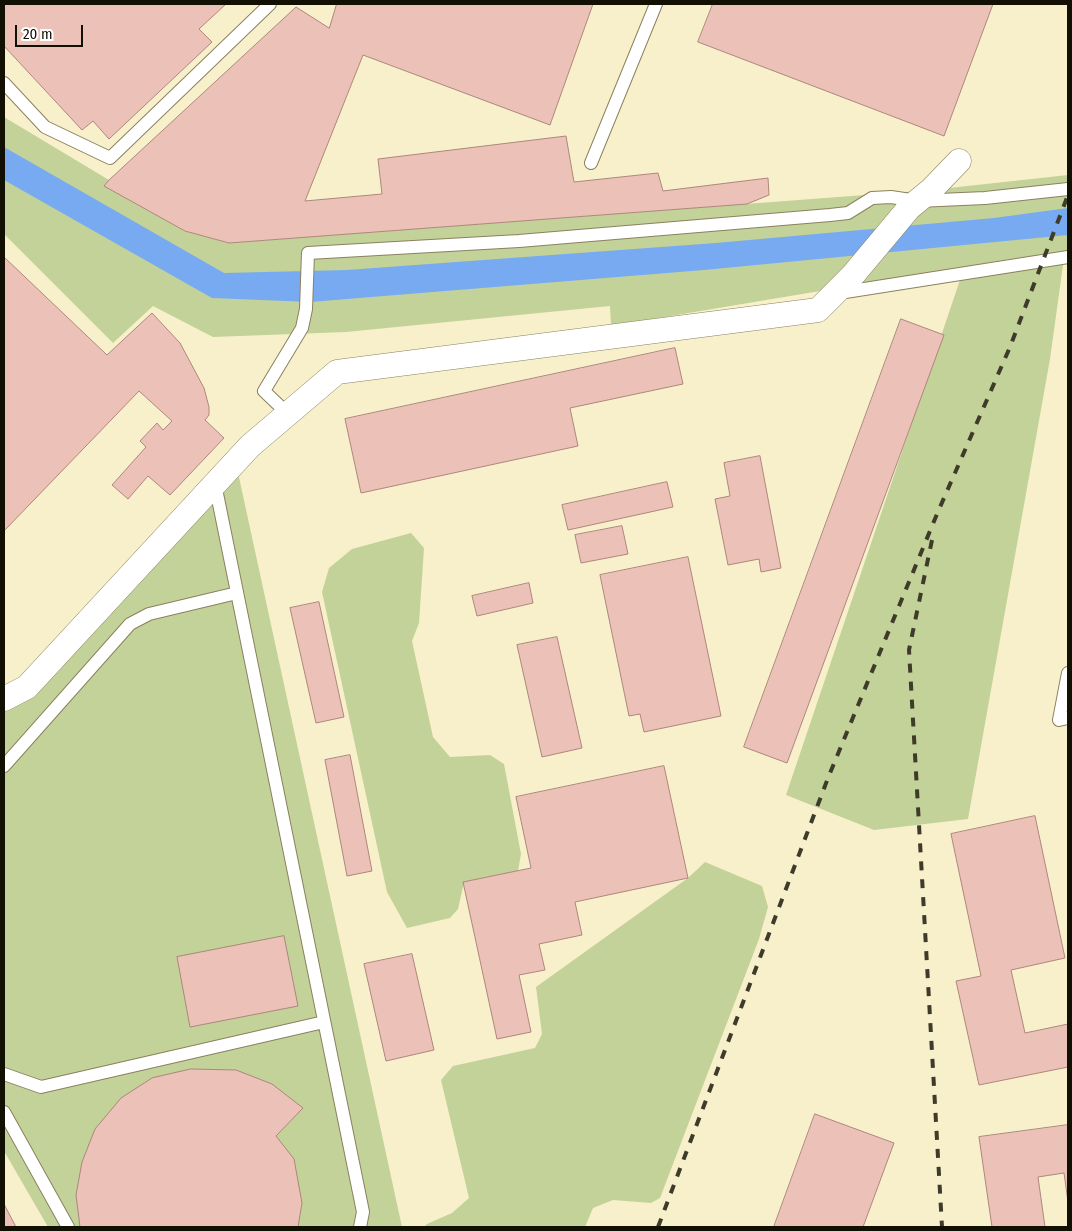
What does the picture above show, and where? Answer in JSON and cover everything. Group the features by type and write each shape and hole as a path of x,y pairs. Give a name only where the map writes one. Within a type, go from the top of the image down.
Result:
{"street":[{"path":"4,699 28,687 250,446 337,372 818,310 854,274 913,204 931,190 959,160"}],"lane":[{"path":"4,83 45,127 110,158 270,4"},
{"path":"591,163 656,4"},
{"path":"288,414 264,391 302,328 306,309 308,253 519,241 830,216 848,213 872,198 891,197 913,204 1068,189"},
{"path":"834,294 1068,257"},
{"path":"215,484 363,1212 360,1227"},
{"path":"4,766 130,624 149,614 237,593"},
{"path":"1068,672 1059,720 1068,718"},
{"path":"4,1074 41,1087 324,1022"},
{"path":"4,1112 68,1227"}],"green space":[{"path":"4,117 109,180 105,186 185,231 229,243 931,190 1068,175 1068,253 1011,259 611,326 610,306 346,332 213,337 153,306 113,343 4,234"},
{"path":"1064,258 1050,359 968,819 874,830 786,795 962,274"},
{"path":"235,459 402,1227 48,1227 4,1151 4,699"},
{"path":"411,533 424,548 419,623 412,641 433,737 450,757 490,755 504,764 521,854 518,871 464,882 458,909 450,918 407,928 387,892 322,592 329,568 352,549"},
{"path":"705,862 762,886 768,907 759,939 660,1198 651,1203 613,1200 593,1208 585,1227 424,1227 452,1213 469,1198 441,1080 453,1066 535,1048 542,1034 536,987 688,878"}],"water":[{"path":"4,147 224,273 347,270 716,243 994,218 1068,208 1068,235 704,270 310,302 212,298 4,180"}],"building":[{"path":"4,4 226,4 199,29 212,42 109,139 93,121 82,130 4,46"},
{"path":"337,4 593,4 550,125 363,55 305,201 382,194 378,159 566,136 574,182 658,173 663,191 768,178 769,195 747,204 229,243 185,231 104,186 296,7 329,28"},
{"path":"713,4 993,4 944,136 698,42"},
{"path":"4,257 107,355 152,313 180,343 204,388 209,407 209,415 205,420 224,438 170,495 148,476 128,499 112,485 146,447 140,441 157,423 163,430 172,421 139,391 4,531"},
{"path":"901,319 944,335 787,763 744,747"},
{"path":"675,348 683,384 570,408 578,446 361,493 345,419"},
{"path":"760,456 781,568 761,572 759,559 728,565 715,499 730,496 724,463"},
{"path":"667,482 673,507 568,530 562,505"},
{"path":"622,526 628,554 581,563 575,535"},
{"path":"688,557 721,716 644,732 640,714 629,716 600,575"},
{"path":"529,583 533,603 477,616 472,596"},
{"path":"319,602 344,717 316,723 290,608"},
{"path":"557,637 582,748 542,757 517,645"},
{"path":"350,755 372,871 347,876 325,760"},
{"path":"664,766 688,878 575,902 582,935 539,944 545,970 519,975 531,1032 497,1039 463,882 531,868 516,797"},
{"path":"1035,816 1065,958 1011,970 1025,1033 1068,1024 1068,1067 979,1085 956,981 981,976 951,834"},
{"path":"284,936 298,1006 190,1027 177,957"},
{"path":"412,954 434,1050 386,1061 364,964"},
{"path":"191,1069 236,1070 272,1084 303,1108 276,1136 294,1159 302,1203 298,1227 80,1227 76,1195 82,1162 95,1129 121,1098 152,1078"},
{"path":"815,1114 894,1143 863,1227 774,1227"},
{"path":"1068,1125 1068,1202 1064,1173 1038,1177 1045,1227 992,1227 979,1137"},
{"path":"4,1204 16,1227 4,1227"}],"railway":[{"path":"658,1227 828,778 937,514 1010,347 1068,195"},
{"path":"932,540 909,650 942,1227"}]}
